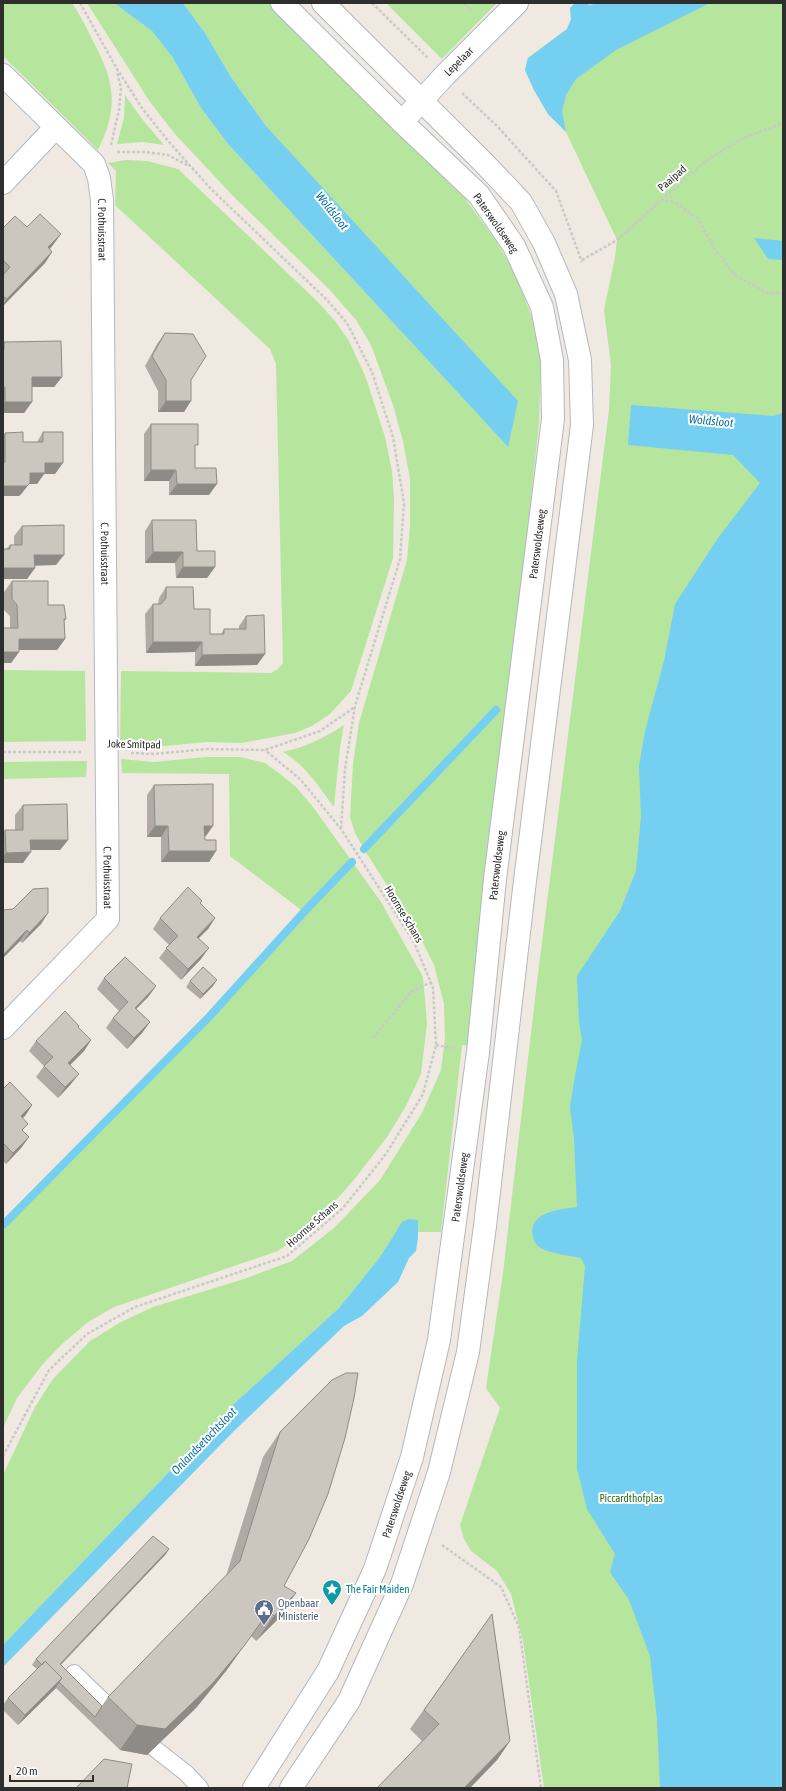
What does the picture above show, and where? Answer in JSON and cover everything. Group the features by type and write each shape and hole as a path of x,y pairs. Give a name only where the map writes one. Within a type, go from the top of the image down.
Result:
{"main road":[{"name":"Paterswoldseweg","path":"254,1788 328,1671 375,1569 412,1457 439,1340 478,1052 495,879 553,419 552,360 542,307 514,246 479,195 402,122 282,3"},
{"path":"291,1788 349,1701 402,1584 439,1472 468,1352 485,1226 524,889 582,425 580,360 566,294 544,243 521,202 483,162 323,3"},
{"name":"Lepelaar","path":"402,122 421,100 517,3"},
{"name":"C. Pothuisstraat","path":"3,75 55,128 94,164 99,178 102,200 108,919 3,1028"},
{"path":"3,183 55,128"}],"lane":[{"path":"74,1673 107,1705"},
{"path":"154,1748 186,1773 200,1788"}],"path":[{"path":"80,3 117,70 142,108 191,167 210,188 327,300 347,323 372,372 393,437 404,503 400,559 355,706 344,776 341,829"},
{"path":"110,146 119,110 121,88 117,70"},
{"name":"Paaipad","path":"582,260 617,240 660,199 703,163 741,139 783,123"},
{"path":"114,152 145,152 168,155 191,167"},
{"path":"660,199 678,204 698,219 714,248 735,275 767,293 783,293"},
{"path":"265,750 320,731 355,706"},
{"name":"Joke Smitpad","path":"3,752 107,752 154,754 207,749 265,750"},
{"name":"Hoornse Schans","path":"3,1456 49,1370 87,1334 135,1307 287,1256 343,1208 386,1154 423,1094 436,1045 433,988 414,942 341,829 301,780 265,750"},
{"path":"373,1038 411,992 430,982"},
{"path":"438,1542 501,1587 519,1627 540,1788"}],"green space":[{"path":"3,3 72,3 86,26 106,69 110,82 112,95 109,121 105,135 98,150 3,56"},
{"path":"87,3 114,3 152,31 173,58 201,108 228,144 508,447 266,126 231,77 205,33 183,3 269,3 464,197 496,241 515,273 531,315 541,360 539,424 472,1046 462,1045 441,1232 418,1232 418,1220 397,1230 380,1257 339,1308 235,1403 3,1645 3,1475 35,1407 53,1379 90,1341 121,1322 153,1307 244,1279 292,1261 334,1228 380,1180 422,1113 441,1070 445,1039 444,1004 434,965 421,939 364,849 355,833 350,817 353,764 359,723 407,560 410,526 410,479 403,441 393,405 371,345 356,320 329,289 234,197 175,134 150,102"},
{"path":"386,3 497,3 442,59"},
{"name":"Piccardthofplas","path":"575,3 587,3 589,5 601,3 783,3 783,1788 544,1788 523,1641 511,1594 497,1571 471,1551 464,1539 460,1525 500,1408 486,1388 503,1273 537,982 609,410 611,365 604,310 617,240 566,132 548,114 534,90 525,70 528,58 567,29 571,19 570,8"},
{"path":"125,95 142,119 164,145 143,142 117,144 124,118"},
{"path":"126,160 147,161 178,169 318,302 335,321 349,341 366,378 385,437 392,471 394,499 393,558 351,691 330,714 312,726 295,733 242,743 207,742 154,747 120,744 121,671 271,673 278,669 283,663 276,364 270,349 115,205 116,171 108,163"},
{"path":"3,670 85,671 86,741 3,742"},
{"path":"344,725 333,806 305,769 283,752 315,742"},
{"path":"206,757 240,757 265,763 296,787 313,807 381,902 423,977 427,1023 421,1074 406,1106 387,1137 353,1181 313,1226 278,1251 114,1307 88,1322 61,1345 42,1365 17,1398 3,1428 3,1225 209,1017 304,912 230,856 229,774 122,773 121,759 154,762"},
{"path":"87,761 86,777 3,779 3,762"}],"water":[{"name":"Woldsloot","path":"114,3 183,3 205,33 231,77 266,126 518,401 508,447 228,144 201,108 173,58 152,31"},
{"path":"575,3 587,3 589,5 601,3 710,3 616,50 576,79 566,95 562,111 566,132 548,114 534,90 525,70 528,58 567,29 571,19 570,8"},
{"path":"754,238 783,241 783,260 768,259"},
{"name":"Piccardthofplas","path":"631,405 773,416 783,413 783,1788 660,1788 657,1720 650,1656 629,1600 610,1572 615,1554 587,1509 577,1469 577,1361 585,1266 581,1258 547,1251 538,1246 532,1234 533,1225 542,1215 556,1210 577,1207 574,1138 570,1108 582,1040 579,1022 577,976 620,911 636,871 641,817 639,766 645,731 664,661 675,604 718,538 760,483 733,455 628,445"},
{"name":"Onlandsetochtsloot","path":"409,1219 418,1220 416,1251 409,1258 398,1282 362,1316 344,1326 234,1431 3,1667 3,1645 235,1403 339,1308 380,1257 402,1222"}],"building":[{"path":"40,214 61,234 48,247 52,252 7,299 3,296 3,275 10,267 3,260 3,228 15,216 27,227"},
{"path":"165,333 193,334 206,356 191,380 191,401 166,401 166,380 152,356"},
{"path":"61,341 62,377 32,377 32,402 5,402 5,387 3,387 4,342"},
{"path":"151,424 198,424 198,445 195,445 195,468 216,468 217,484 177,484 176,470 151,470"},
{"path":"23,432 23,442 43,442 43,432 63,432 63,463 45,463 45,473 30,473 30,483 27,486 3,486 5,433"},
{"path":"152,520 196,520 197,551 215,551 215,567 183,567 183,552 153,552"},
{"path":"64,525 64,555 34,555 35,568 3,568 3,549 10,549 10,545 22,545 22,526"},
{"path":"12,581 48,581 48,605 64,605 66,619 64,619 65,639 19,639 19,652 3,652 3,628 18,628 17,605 12,599"},
{"path":"166,587 193,587 194,609 210,609 210,634 224,634 224,629 246,629 246,616 264,615 265,654 202,655 202,642 153,642 153,604 161,604 166,598"},
{"path":"213,784 213,826 204,826 205,840 216,840 216,851 169,851 168,826 155,826 154,785"},
{"path":"67,804 68,840 30,840 31,852 6,853 5,830 23,830 23,805"},
{"path":"188,887 202,901 200,903 215,918 197,937 209,948 188,969 166,948 178,936 160,918"},
{"path":"48,888 48,913 29,933 27,930 3,955 3,910 13,909 33,889"},
{"path":"125,957 156,986 135,1008 150,1022 134,1038 113,1018 128,1002 104,978"},
{"path":"203,967 217,980 203,994 190,981"},
{"path":"65,1011 91,1040 68,1063 79,1074 65,1087 44,1066 53,1057 36,1041"},
{"path":"10,1082 32,1105 21,1116 28,1124 22,1130 29,1137 13,1153 3,1143 3,1089"},
{"path":"346,1373 358,1373 345,1438 328,1494 309,1539 284,1586 296,1593 274,1616 269,1611 244,1646 213,1683 165,1729 137,1725 108,1697 240,1561 280,1432 332,1380"},
{"path":"153,1536 169,1549 60,1664 102,1706 95,1717 59,1682 62,1678 45,1661 42,1665 36,1659"},
{"path":"492,1614 510,1741 464,1788 377,1788 439,1724 424,1710"},
{"path":"45,1661 62,1678 25,1715 8,1698"},
{"path":"104,1759 132,1764 127,1788 76,1788"}],"waterway":[{"path":"364,849 496,710"},
{"path":"3,1225 209,1017 304,912 352,862"}],"place":[{"name":"The Fair Maiden","path":"332,1606"},
{"name":"Openbaar Ministerie","path":"264,1626"}]}
